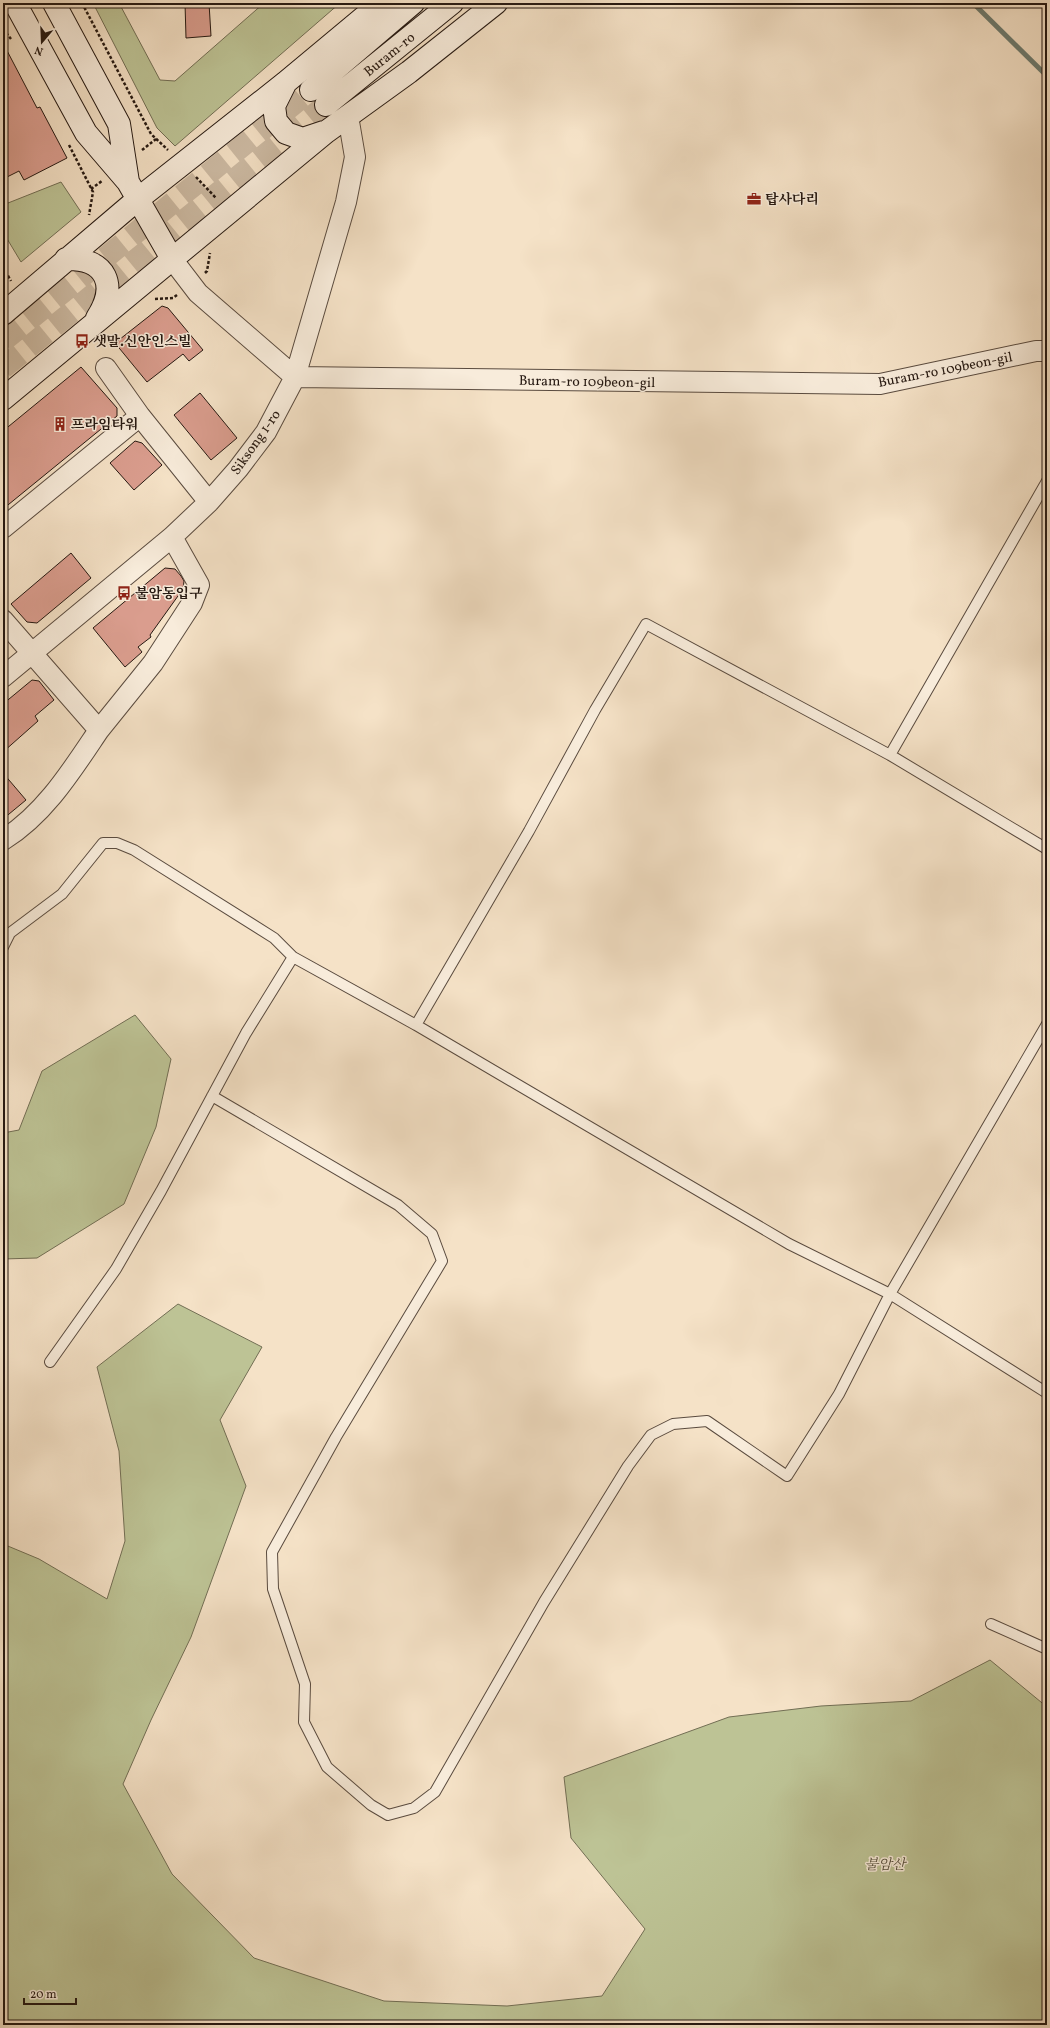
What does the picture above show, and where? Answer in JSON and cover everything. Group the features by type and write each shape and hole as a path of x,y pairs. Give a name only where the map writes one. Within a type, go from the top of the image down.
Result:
{"street":[{"path":"15,3 86,133 133,190 172,259 198,293 295,377"},
{"path":"54,3 118,124 133,190"},
{"path":"3,314 66,259 133,190 184,163 285,83 382,3"},
{"name":"Buram-ro","path":"311,90 413,3"},
{"name":"Buram-ro","path":"326,105 452,3"},
{"path":"3,398 326,132 409,72 496,3"},
{"path":"285,83 274,106 276,121 286,133 303,139 326,132"},
{"name":"Siksong 1-ro","path":"3,677 33,654 172,537 209,502 238,469 266,432 295,377 346,202 355,157 348,116"},
{"path":"66,259 78,259 90,262 102,271 108,283 103,309 95,321"},
{"name":"Buram-ro 109beon-gil","path":"295,377 880,384 1036,351 1047,351"},
{"path":"106,368 140,416 209,502"},
{"path":"3,528 140,416"},
{"path":"3,840 30,820 56,790 99,730 153,663 192,603 199,585 172,537"},
{"path":"3,620 99,730"}],"lane":[{"path":"890,755 1047,481"},
{"path":"416,1025 529,831 595,710 646,624 890,755 1047,849"},
{"path":"3,947 10,933 62,894 104,844 117,843 134,850 274,938 293,957 416,1025 789,1244 890,1294 1047,1392"},
{"path":"50,1362 116,1269 161,1191 246,1033 293,957"},
{"path":"212,1096 398,1205 432,1234 442,1261 336,1437 272,1552 273,1589 305,1684 304,1722 327,1767 371,1805 388,1815 414,1808 435,1792 548,1595 628,1466 651,1435 673,1424 707,1420 787,1476 839,1394 890,1294 1047,1024"},
{"path":"991,1624 1047,1649"}],"path":[{"path":"82,3 151,134 184,163 229,212"},
{"path":"3,30 16,44"},
{"path":"66,140 93,192 88,223"},
{"path":"150,299 173,298"}],"green space":[{"path":"93,3 119,3 160,80 175,81 264,3 340,3 175,146 157,128"},
{"path":"61,182 81,212 21,262 3,232 3,205"},
{"path":"135,1015 171,1059 156,1127 124,1204 37,1258 3,1259 3,1133 19,1130 42,1071"},
{"name":"불암산","path":"178,1304 262,1347 220,1420 246,1486 191,1637 151,1720 123,1784 172,1874 254,1958 384,2001 507,2006 602,1996 645,1929 571,1838 564,1777 729,1717 821,1706 911,1701 990,1660 1047,1707 1047,2025 3,2025 3,1544 39,1559 107,1599 125,1541 119,1451 97,1367"}],"building":[{"path":"185,3 209,3 211,36 186,38"},
{"path":"3,43 37,108 40,107 67,158 24,180 19,171 3,179"},
{"path":"162,306 168,308 203,350 189,361 183,354 147,382 115,343"},
{"name":"프라임타워","path":"81,367 117,408 117,416 3,509 3,431"},
{"path":"200,393 237,438 211,460 174,415"},
{"path":"135,441 142,443 162,465 134,490 110,463"},
{"path":"71,553 91,578 37,623 27,622 11,604"},
{"path":"165,568 175,569 181,576 184,581 183,589 150,635 151,637 138,647 142,652 125,667 93,628"},
{"path":"32,680 39,681 54,700 35,716 38,721 3,752 3,704"},
{"path":"3,773 26,800 3,819"}],"waterway":[{"path":"973,3 1047,76"}],"tunnel":[{"path":"3,341 311,90"},
{"path":"3,368 326,105"}],"place":[{"name":"탑사다리","path":"754,199"},
{"name":"샛말.신안인스빌","path":"82,341"},
{"name":"프라임타워","path":"60,424"},
{"name":"불암동입구","path":"124,593"}]}
